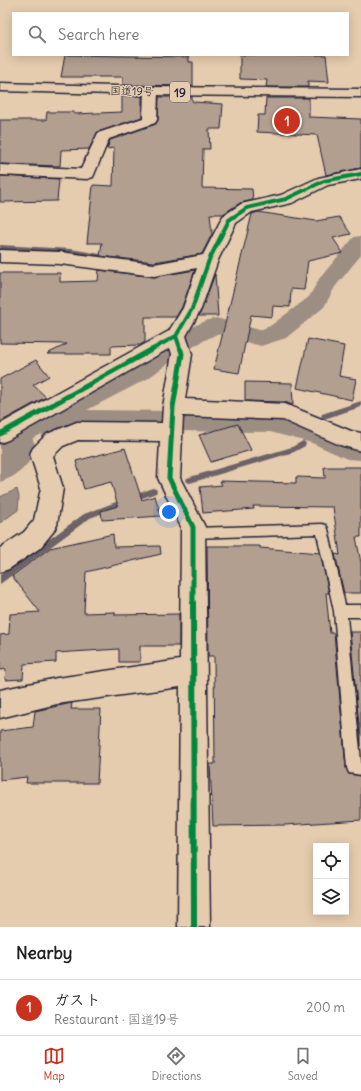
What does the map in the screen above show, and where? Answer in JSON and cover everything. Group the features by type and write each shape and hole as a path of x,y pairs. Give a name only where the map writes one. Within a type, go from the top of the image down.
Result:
{"main road":[{"name":"国道19号","path":"0,87 151,91 361,93"},
{"path":"0,170 87,174 103,136 150,120 151,91"},
{"path":"194,927 193,527 169,478 172,420 179,344 209,260 229,220 247,208 286,199 324,181 361,174"},
{"path":"0,256 60,258 154,270 209,260"},
{"path":"0,434 179,344"},
{"path":"0,561 32,540 45,525 52,488 41,454 55,440 77,431 172,420 285,412 348,439 361,442"},
{"path":"0,704 57,691 193,672"}],"lane":[{"path":"193,533 322,529 340,611 354,768 361,768"},
{"path":"340,611 361,611"}],"shaded area":[{"path":"17,489 19,497 18,510 0,523 0,497"}],"building":[{"path":"65,56 189,57 189,62 193,62 193,86 123,85 123,77 61,77"},
{"path":"240,56 326,56 329,82 308,81 308,87 266,87 267,80 240,79"},
{"path":"122,96 142,96 142,117 98,132 89,149 61,150 60,166 0,164 0,120 46,120 47,112 74,112 74,114 122,112"},
{"path":"159,97 192,97 192,101 194,102 223,104 221,129 209,129 210,149 203,149 202,188 252,189 253,200 240,203 223,214 210,214 212,234 202,254 154,262 100,256 102,243 87,243 93,185 113,186 114,148 107,149 110,140 156,124 158,120"},
{"path":"266,98 309,98 309,117 361,119 361,168 326,175 317,135 257,132 258,115 265,115"},
{"path":"0,176 59,179 57,201 0,202"},
{"path":"258,212 316,221 339,217 351,234 333,238 343,253 308,261 304,290 291,289 290,307 273,306 272,317 251,315 239,373 214,369 252,214"},
{"path":"99,270 154,277 195,270 182,307 176,317 145,317 145,342 140,345 111,346 111,354 47,354 67,344 0,343 0,273 60,273 60,282 98,281"},
{"path":"215,274 218,316 199,316 202,309"},
{"path":"308,339 344,346 339,376 356,379 352,400 297,388"},
{"path":"36,360 49,376 33,385 46,397 0,422 0,379"},
{"path":"245,382 292,383 293,405 285,402 245,401"},
{"path":"238,424 251,450 211,462 199,435"},
{"path":"125,448 142,500 155,496 161,516 102,520 101,511 118,506 111,482 84,489 76,461"},
{"path":"324,467 361,467 361,537 356,537 361,563 361,593 344,593 335,554 340,555 333,507 253,506 254,509 203,513 200,487 222,485 220,481 296,483 296,477 325,478"},
{"path":"113,534 114,547 160,546 161,554 86,572 84,613 115,612 115,615 179,614 179,646 140,646 140,662 119,662 119,649 56,653 56,662 24,664 23,679 5,680 6,669 0,670 0,635 9,634 10,614 40,612 12,576 50,548"},
{"path":"207,546 260,546 260,548 320,553 329,593 326,593 330,633 334,633 346,768 349,774 361,776 361,820 285,825 213,826 210,764 215,764 214,656 208,656"},
{"path":"350,632 361,632 361,746"},
{"path":"72,703 71,709 101,709 97,783 26,783 27,777 0,780 0,731 33,727 35,711"}],"waterway":[{"path":"0,444 139,373 173,348 197,334 216,326 261,338 278,332 317,302 326,284 361,242"},
{"path":"0,247 71,251 112,258"},
{"path":"173,261 200,256"},
{"path":"324,416 361,404"},
{"path":"52,430 71,420 270,422 318,435 347,449 361,450"},
{"path":"190,480 294,449 303,444"},
{"path":"0,464 16,448"},
{"path":"0,580 87,516 153,491"}],"cycle path":[{"path":"0,434 176,336 192,309 209,260 229,220 247,208 286,199 324,181 361,174"},
{"path":"176,336 182,354 173,407 169,478 193,527 194,927"}],"place":[{"name":"ガスト","path":"287,121"}]}
